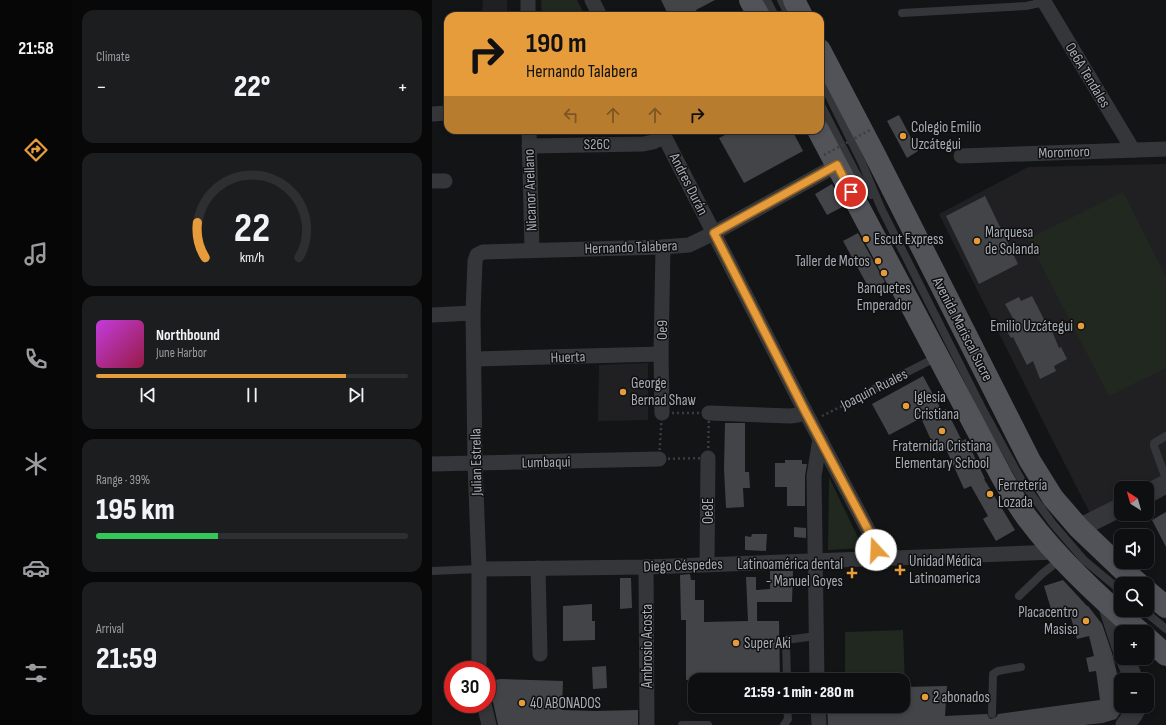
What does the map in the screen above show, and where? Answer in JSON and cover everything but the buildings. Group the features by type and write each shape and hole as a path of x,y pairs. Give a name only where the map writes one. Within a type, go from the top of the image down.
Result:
{"main road":[{"path":"750,0 757,12"},
{"path":"794,0 800,12"},
{"name":"Avenida Mariscal Sucre","path":"824,58 1030,461 1053,498 1080,528 1131,577"},
{"path":"820,134 830,160 1002,477 1027,518 1059,555 1114,598"},
{"path":"1154,597 1166,607"},
{"path":"1129,617 1135,625"},
{"path":"1154,644 1166,655"}],"street":[{"path":"528,0 528,12"},
{"path":"592,0 598,12"},
{"name":"Oe6A Tendales","path":"1043,1 1133,150"},
{"path":"432,114 444,113"},
{"name":"Nicanor Arellano","path":"529,134 532,250"},
{"name":"S26C","path":"529,146 643,144 653,142 661,134"},
{"name":"Andres Durán","path":"663,134 820,440 874,541 876,550 872,559"},
{"name":"Moromoro","path":"961,156 1166,149"},
{"name":"Hernando Talabera","path":"477,255 483,252 689,245 714,233 830,160"},
{"name":"Oe9","path":"662,413 661,354 663,247"},
{"name":"Julian Estrella","path":"477,255 475,260 473,313 475,463 479,569 479,661"},
{"path":"432,315 473,313"},
{"name":"Huerta","path":"474,360 661,354"},
{"path":"708,413 808,416"},
{"path":"817,673 814,561 814,476 820,440"},
{"name":"Oe8E","path":"707,564 708,458"},
{"name":"Lumbaqui","path":"432,464 659,460"},
{"path":"1154,490 1166,484"},
{"path":"1080,528 1114,511"},
{"name":"Diego Céspedes","path":"479,569 646,567 872,559 1059,555"},
{"name":"Ambrosio Acosta","path":"646,567 647,725"},
{"path":"538,568 540,654"},
{"path":"486,713 489,725"},
{"path":"818,713 819,725"},
{"path":"1125,725 1134,713"}],"lane":[{"path":"767,0 773,12"},
{"path":"781,0 787,12"},
{"path":"902,13 1026,6 1043,1"},
{"path":"824,86 862,163 881,208 983,410 1023,483 1114,598"},
{"path":"824,111 856,173 881,208"},
{"name":"Joaquin Ruales","path":"866,393 937,356"},
{"path":"1166,436 1157,440 1154,443 1154,446 1166,479"},
{"path":"1019,596 1059,555"},
{"path":"432,571 479,569"},
{"path":"1151,617 1166,629"},
{"path":"787,673 786,640 816,636"},
{"path":"992,714 993,674 998,671 1021,667"},
{"path":"784,725 788,719 788,713"},
{"path":"682,725 708,725"}],"path":[{"path":"830,160 870,130"},
{"name":"Joaquin Ruales","path":"808,416 866,393"},
{"path":"662,413 708,413 708,458 659,460 662,413"}],"shaded area":[{"path":"483,0 507,0 507,12 482,12"},
{"path":"541,0 577,0 583,12 542,12"},
{"name":"Emilio Uzcátegui","path":"1166,164 1166,481 1154,485 1154,481 1114,481 1114,506 1092,517 939,214 1028,167"},
{"path":"1123,192 1166,277 1166,368 1109,396 1028,239"},
{"name":"George Bernad Shaw","path":"648,363 648,420 598,421 599,365"},
{"path":"829,477 863,548 828,550"},
{"path":"903,630 905,673 845,673 845,632"}],"place":[{"name":"Colegio Emilio Uzcátegui","path":"903,136"},
{"name":"Escut Express","path":"866,239"},
{"name":"Marquesa de Solanda","path":"977,241"},
{"name":"Taller de Motos","path":"878,261"},
{"name":"Banquetes Emperador","path":"884,273"},
{"name":"Emilio Uzcátegui","path":"1081,326"},
{"name":"George Bernad Shaw","path":"623,392"},
{"name":"Iglesia Cristiana","path":"906,406"},
{"name":"Fraternida Cristiana Elementary School","path":"942,431"},
{"name":"Ferretería Lozada","path":"990,494"},
{"name":"Unidad Médica Latinoamerica","path":"900,570"},
{"name":"Latinoamérica dental - Manuel Goyes","path":"852,573"},
{"name":"Placacentro Masisa","path":"1086,621"},
{"name":"Super Aki","path":"736,643"},
{"name":"2 abonados","path":"925,697"},
{"name":"40 ABONADOS","path":"522,703"}],"route":[{"path":"851,192 837,165 714,233 805,411 874,541 876,550"}]}
